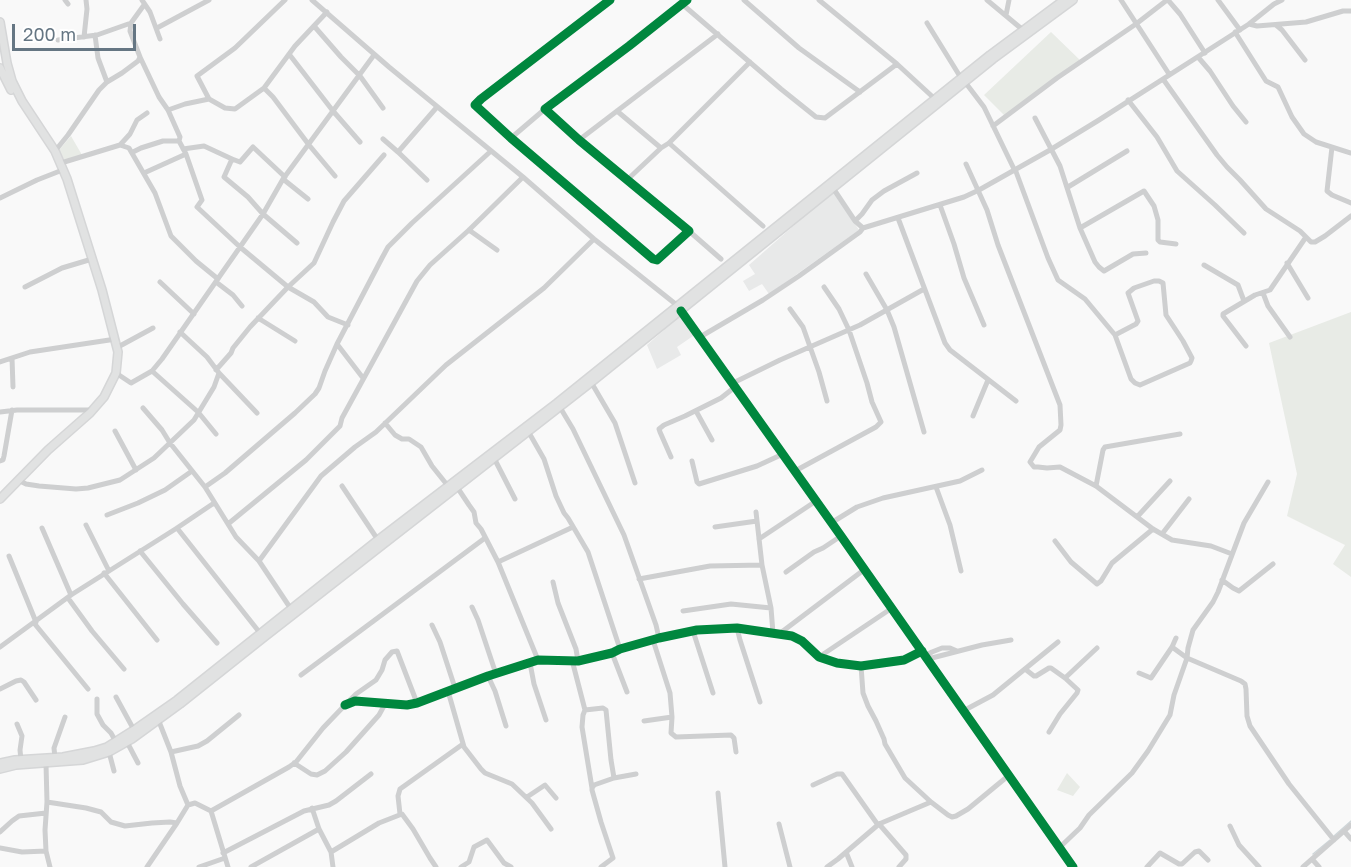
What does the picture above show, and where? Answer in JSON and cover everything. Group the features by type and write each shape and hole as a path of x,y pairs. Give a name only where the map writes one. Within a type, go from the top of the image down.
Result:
{"main road":[{"path":"0,769 16,765 84,760 109,752 127,742 494,458 833,188 1023,30 1064,0"},
{"path":"0,763 94,752 158,717 378,540 591,382 935,99 1073,0"},
{"path":"0,22 12,81 22,101 55,151 82,239 92,259 117,343 116,374 104,397 0,499"},
{"path":"0,68 7,83 61,167"}],"street":[{"path":"84,37 86,0"},
{"path":"157,28 209,0"},
{"path":"285,0 235,48 197,76 209,99 225,108 239,107 264,88 289,54 327,12"},
{"path":"312,0 374,55 680,309 1073,867"},
{"path":"610,0 475,105 653,259 657,260 689,231"},
{"path":"744,0 799,48 860,92"},
{"path":"819,0 897,64 935,99"},
{"path":"987,0 1023,30"},
{"path":"1006,15 1009,0"},
{"path":"1121,0 1169,74"},
{"path":"993,126 1168,0 1205,52"},
{"path":"1218,0 1266,81 1278,87 1299,128 1316,142 1351,153"},
{"path":"700,337 799,276 863,228 940,205 979,190 1050,150 1249,24 1272,2 1282,0"},
{"path":"160,39 150,12 143,2 131,23 130,31 140,57 180,137 179,141 202,200 197,207 288,287 314,302 328,317 348,325"},
{"path":"511,138 545,109 685,2 718,34 816,117 825,118 897,64"},
{"path":"1249,24 1257,26 1306,22 1343,11 1351,11"},
{"path":"58,40 95,35 131,23"},
{"path":"927,23 963,80 984,107 1015,169 1058,280 1085,299 1115,335 1131,379 1140,386 1190,363 1192,358 1166,315 1164,289 1159,281 1134,288 1128,293 1138,321 1115,335"},
{"path":"1276,25 1305,60"},
{"path":"314,26 360,76 382,108"},
{"path":"579,140 718,34"},
{"path":"95,35 98,58 107,82"},
{"path":"289,54 360,142"},
{"path":"116,374 131,383 152,371 263,214 284,178 374,55"},
{"path":"55,151 99,90 107,82 122,74 140,57"},
{"path":"1198,57 1210,70 1246,122"},
{"path":"627,180 750,62"},
{"path":"1163,79 1227,168 1266,209 1300,231 1311,242 1325,236 1351,216"},
{"path":"0,88 7,83"},
{"path":"264,88 334,176"},
{"path":"168,110 209,99"},
{"path":"1128,100 1157,137 1176,171 1244,234"},
{"path":"398,152 437,107"},
{"path":"545,109 721,259"},
{"path":"617,111 661,148"},
{"path":"0,198 61,167 120,145 130,134 137,120 147,112"},
{"path":"1035,118 1060,166 1080,228 1101,270 1107,270 1133,254 1146,253"},
{"path":"383,139 427,180"},
{"path":"133,152 163,141 179,141"},
{"path":"669,142 763,226"},
{"path":"120,145 133,152 155,193 171,237 242,306"},
{"path":"144,173 184,152 204,146 240,162 253,147 308,199"},
{"path":"1332,147 1327,191 1351,203"},
{"path":"205,487 234,465 315,394 388,247 491,151"},
{"path":"1068,187 1127,151"},
{"path":"18,480 39,486 88,488 120,480 154,458 194,420 214,387 218,372 242,337 288,287 314,263 344,201 384,155"},
{"path":"232,159 224,177 297,243"},
{"path":"966,164 987,210 998,245 1060,405 1060,430 1039,447 1030,462 1038,467 1060,467 1096,486 1137,518 1172,540 1211,546 1232,554"},
{"path":"855,221 870,202 884,191 917,173"},
{"path":"228,524 306,460 340,426 363,378 417,281 430,265 523,177"},
{"path":"833,188 855,221 863,228"},
{"path":"1080,228 1144,191 1155,206 1158,240 1176,244"},
{"path":"940,205 964,278 984,325"},
{"path":"898,218 945,343 950,350 1016,401"},
{"path":"469,230 497,250"},
{"path":"1246,346 1223,314 1244,301 1267,292 1306,237"},
{"path":"259,561 321,476 386,423 446,365 544,288 594,239"},
{"path":"26,287 62,268 92,259"},
{"path":"1287,263 1308,298"},
{"path":"1204,265 1238,285 1244,301"},
{"path":"866,274 894,327 924,432"},
{"path":"160,282 194,314"},
{"path":"795,471 881,424 849,330 839,309 824,287"},
{"path":"671,457 659,429 664,425 721,398 734,385 849,330 924,288"},
{"path":"1263,293 1268,306 1290,337"},
{"path":"790,309 802,327 827,401"},
{"path":"258,318 295,340"},
{"path":"0,362 30,352 117,343 153,328"},
{"path":"180,333 207,357 257,414"},
{"path":"338,344 363,378"},
{"path":"12,358 13,387"},
{"path":"152,371 198,412 216,434"},
{"path":"973,416 988,380"},
{"path":"591,382 615,423 635,483"},
{"path":"558,405 577,437 624,536 656,625 656,639 670,693 671,733 676,738 731,735 734,738 736,753"},
{"path":"143,408 205,487 236,537 259,561 291,609"},
{"path":"0,461 4,456 12,410"},
{"path":"0,412 93,410"},
{"path":"696,411 712,440"},
{"path":"386,423 398,437 409,439 421,447 448,486"},
{"path":"114,431 136,470"},
{"path":"528,431 544,459 564,513 588,552 620,649"},
{"path":"1096,486 1105,447 1180,434"},
{"path":"692,461 699,484 757,466 783,454"},
{"path":"494,458 515,499"},
{"path":"831,523 857,507 883,498 960,481 982,470"},
{"path":"107,515 165,490 192,471"},
{"path":"1137,518 1170,481"},
{"path":"1059,848 1132,773 1149,752 1170,715 1174,695 1188,658 1193,630 1213,602 1244,523 1268,482"},
{"path":"342,486 378,540"},
{"path":"457,487 474,513 475,521 498,562 538,660"},
{"path":"936,487 950,525 961,571"},
{"path":"1161,534 1190,499"},
{"path":"759,539 816,501"},
{"path":"0,646 69,596 214,503"},
{"path":"756,512 762,565 776,633"},
{"path":"715,527 757,521"},
{"path":"86,525 107,572 157,640"},
{"path":"498,562 573,527"},
{"path":"42,528 69,596 92,631 124,669"},
{"path":"177,528 260,633"},
{"path":"1055,542 1071,562 1096,584 1101,581 1112,563 1153,529"},
{"path":"786,572 841,536"},
{"path":"301,675 485,538"},
{"path":"140,551 217,643"},
{"path":"9,556 35,622 88,689"},
{"path":"1222,580 1239,591 1273,564"},
{"path":"639,579 710,566 762,565"},
{"path":"776,633 865,569"},
{"path":"553,582 558,603 576,649 575,660 585,710 582,727 592,790 613,858 600,867"},
{"path":"683,611 731,604 771,608"},
{"path":"472,607 496,674"},
{"path":"819,657 892,608"},
{"path":"432,625 455,688"},
{"path":"737,628 760,702"},
{"path":"345,705 355,701 407,705 417,703 538,660 575,660 612,653 656,639 693,631 737,628 792,636 802,640 819,657 837,663 861,666 904,660 942,648 957,651 1011,640"},
{"path":"693,631 713,693"},
{"path":"1139,674 1151,678 1176,638"},
{"path":"963,711 993,695 1058,642"},
{"path":"1172,647 1188,658 1245,684 1250,726 1289,784 1334,840"},
{"path":"1065,678 1097,648"},
{"path":"211,811 294,763 345,705 376,680 385,660 394,651 397,651 417,703"},
{"path":"612,653 627,692"},
{"path":"530,663 534,684 546,720"},
{"path":"861,666 863,693 885,744 905,778 948,815 956,816 968,809 1008,776"},
{"path":"1025,669 1036,676 1051,668 1078,690 1049,732"},
{"path":"488,676 506,726"},
{"path":"0,689 21,680 36,699"},
{"path":"448,691 463,744 481,769 485,773 512,784 526,797 551,829"},
{"path":"116,697 134,730"},
{"path":"97,699 97,714 116,742"},
{"path":"294,763 311,774 317,775 325,771 379,716 386,704"},
{"path":"585,710 603,708 606,710 614,778"},
{"path":"171,752 198,746 239,715"},
{"path":"55,758 55,744 65,717"},
{"path":"158,717 188,805"},
{"path":"644,721 672,717"},
{"path":"17,724 22,736 21,760"},
{"path":"127,742 138,763"},
{"path":"400,814 398,796 400,789 463,744"},
{"path":"109,752 114,771"},
{"path":"46,764 45,830 50,867"},
{"path":"199,867 224,856 304,811 329,805 371,774"},
{"path":"592,788 614,778 636,774"},
{"path":"813,784 842,774 878,824 906,855 906,859 899,867"},
{"path":"526,797 545,785 556,798"},
{"path":"718,793 725,867"},
{"path":"47,802 101,812 111,822 125,826 177,823"},
{"path":"827,867 878,824 931,802"},
{"path":"147,867 188,805 195,803 211,811 228,867"},
{"path":"312,808 319,829 331,852 333,867"},
{"path":"16,809 20,816"},
{"path":"0,832 20,816 46,813"},
{"path":"331,852 379,823 400,814"},
{"path":"400,814 405,817 436,867"},
{"path":"779,824 790,867"},
{"path":"1303,867 1351,825"},
{"path":"1230,826 1239,845 1259,867"},
{"path":"251,867 319,829"},
{"path":"1344,831 1351,839"},
{"path":"461,867 469,862 474,848 487,840 504,863 511,867"},
{"path":"0,848 22,852 46,850"},
{"path":"1147,867 1160,853 1179,864 1199,851 1208,860"},
{"path":"846,852 852,867"},
{"path":"1312,860 1319,867"}],"shaded area":[{"path":"1051,32 1082,62 1007,118 984,95"},
{"path":"71,136 82,155 65,162 59,150"},
{"path":"833,191 859,230 769,294 762,284 749,291 743,281 755,274 749,265"},
{"path":"1351,312 1351,577 1333,564 1345,545 1287,516 1297,474 1269,343"},
{"path":"681,313 696,334 677,347 681,355 657,369 647,345"},
{"path":"1067,773 1080,787 1073,796 1057,790"}],"waterway":[{"path":"1334,836 1351,821"},
{"path":"1313,854 1330,840"}],"cycle path":[{"path":"610,0 475,105 653,259 657,260 689,231 545,109 687,0"},
{"path":"681,311 1073,867"},
{"path":"345,705 355,701 407,705 417,703 538,660 578,661 659,638 697,630 737,628 792,636 802,641 819,657 837,663 861,666 904,660 922,651"}]}
